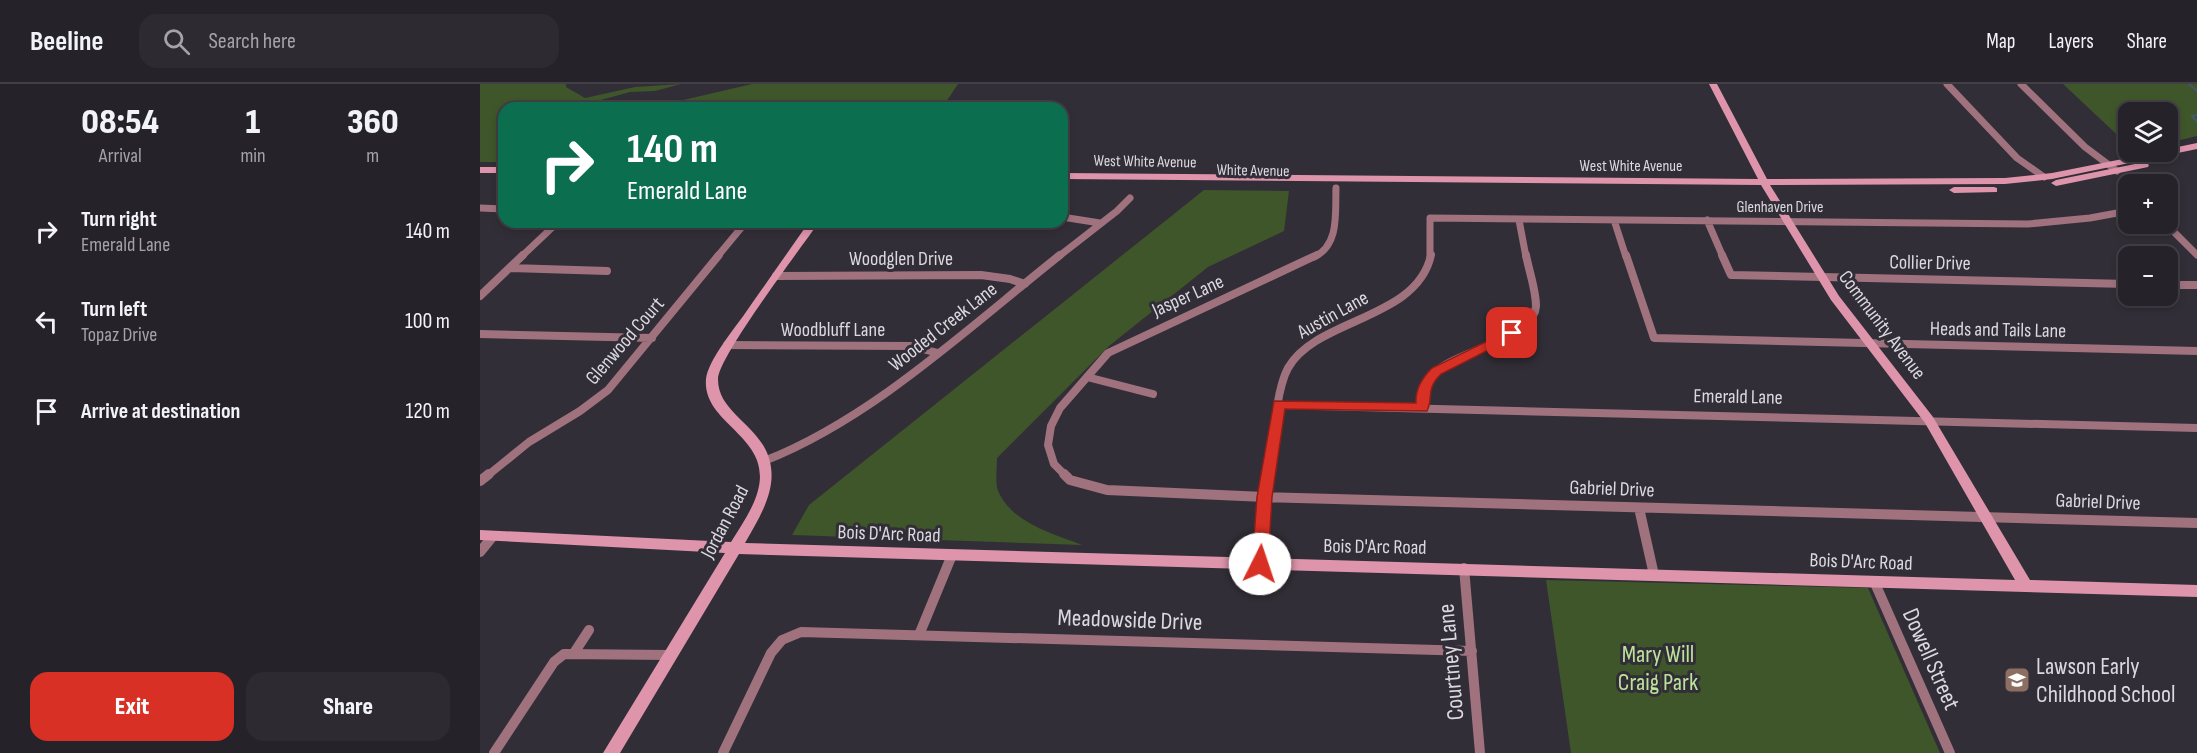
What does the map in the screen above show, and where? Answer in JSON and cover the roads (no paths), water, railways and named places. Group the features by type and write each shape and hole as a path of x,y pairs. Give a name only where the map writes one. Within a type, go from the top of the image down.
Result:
{"street":[{"name":"Community Avenue","path":"1713,84 1766,186 1822,278 1929,420 2026,586"},
{"path":"1947,84 2017,158 2044,177"},
{"path":"2021,84 2085,147 2117,171"},
{"name":"West White Avenue","path":"2178,150 2197,146"},
{"name":"West White Avenue","path":"2178,158 2197,154"},
{"name":"West White Avenue","path":"1766,186 2005,182 2044,177 2118,162"},
{"name":"West White Avenue","path":"1068,176 1336,184 2013,189 2054,184 2159,162"},
{"path":"480,170 498,170"},
{"path":"480,176 498,176"},
{"name":"White Avenue","path":"1068,184 1336,184"},
{"name":"Jasper Lane","path":"1048,445 1051,426 1060,408 1108,353 1320,254 1331,243 1334,229 1336,184"},
{"name":"Wooded Creek Lane","path":"764,461 788,453 836,427 938,353 1130,198"},
{"path":"480,208 498,209"},
{"name":"Glenhaven Drive","path":"1430,218 2028,224 2118,213"},
{"path":"1068,218 1100,224"},
{"name":"Austin Lane","path":"1260,564 1264,497 1284,378 1291,363 1305,349 1354,320 1398,301 1413,287 1430,260 1430,218"},
{"path":"1423,408 1422,394 1429,379 1436,371 1512,333 1530,320 1536,307 1519,219"},
{"name":"Heads and Tails Lane","path":"1614,220 1654,338 2197,351"},
{"name":"Collier Drive","path":"1707,220 1731,275 2118,284"},
{"path":"480,296 552,228"},
{"name":"Glenwood Court","path":"480,481 530,442 580,411 608,390 741,228"},
{"path":"764,461 758,447 716,401 712,391 712,378 716,363 727,345 810,228"},
{"path":"2176,234 2197,255"},
{"path":"511,268 607,270"},
{"name":"Woodglen Drive","path":"776,276 981,275 1010,279 1025,284"},
{"path":"2178,285 2197,285"},
{"path":"480,334 652,338"},
{"name":"Woodbluff Lane","path":"727,345 911,346 938,353"},
{"path":"1087,377 1153,394"},
{"name":"Emerald Lane","path":"1279,405 2197,428"},
{"name":"Gabriel Drive","path":"1048,445 1054,464 1070,480 1107,490 1264,497 2197,523"},
{"name":"Jordan Road","path":"611,753 761,502 766,478 764,461"},
{"path":"1639,508 1654,575"},
{"path":"480,552 486,536"},
{"name":"Bois D'Arc Road","path":"486,536 735,548 952,555 1464,568 2197,591"},
{"path":"919,635 952,555"},
{"name":"Courtney Lane","path":"1464,568 1480,753"},
{"name":"Dowell Street","path":"1874,581 1950,753"},
{"path":"574,653 589,630"},
{"name":"Meadowside Drive","path":"723,753 771,653 786,634 808,631 1472,651"},
{"path":"494,753 557,659 564,654 670,656"}],"waterway":[{"path":"2189,84 2197,91"},
{"path":"2197,115 2192,116 2197,122"}],"place":[{"name":"Lawson Early Childhood School","path":"2017,680"}],"park label":[{"name":"Mary Will Craig Park","path":"1658,668"}]}
